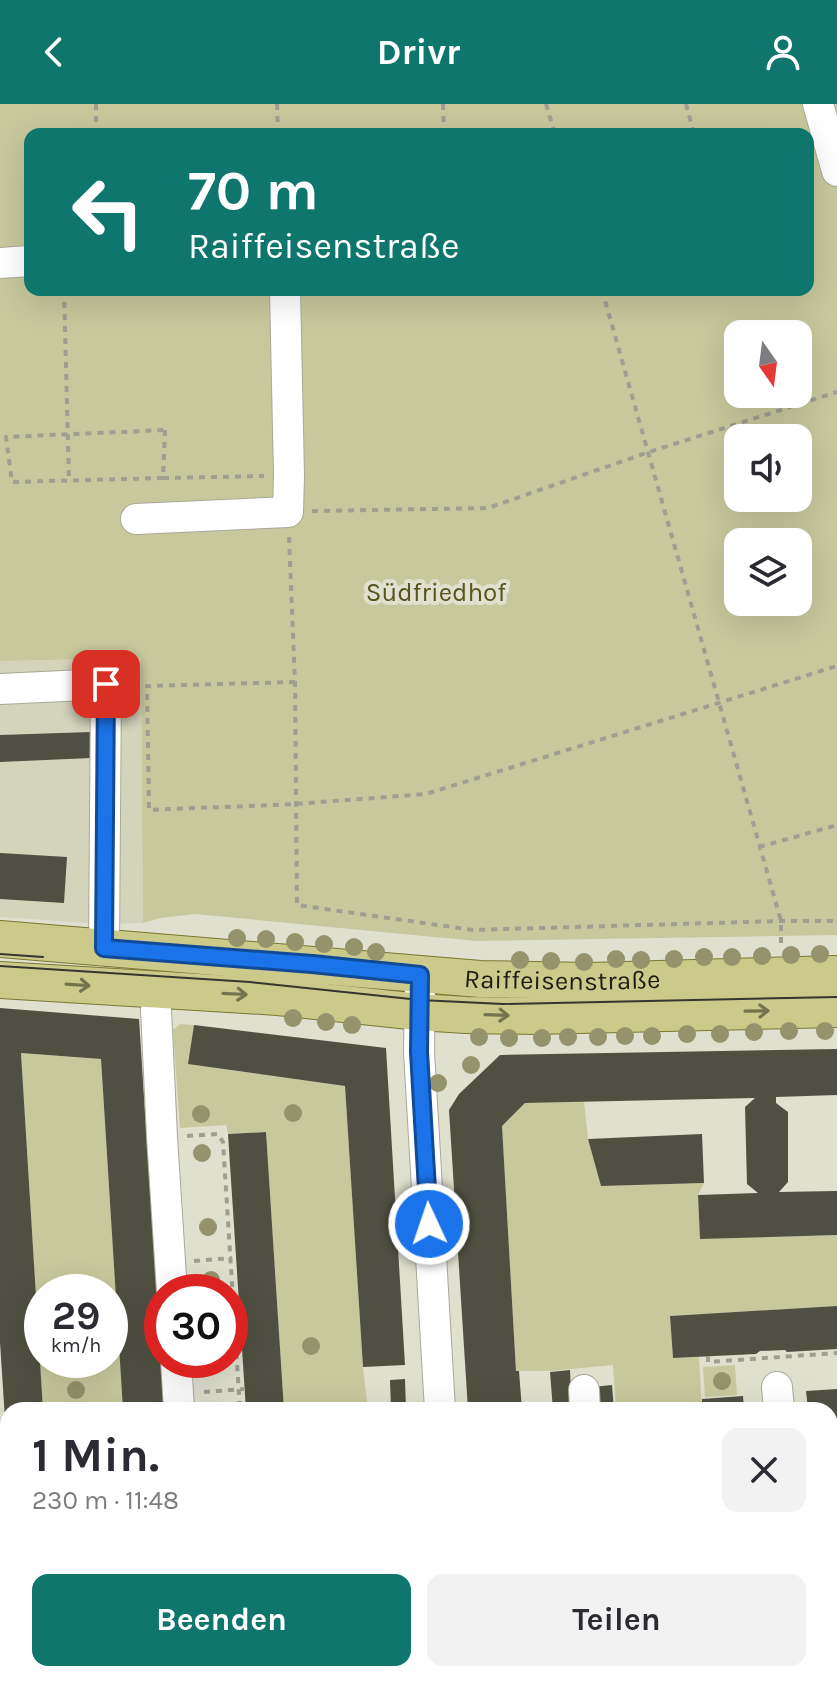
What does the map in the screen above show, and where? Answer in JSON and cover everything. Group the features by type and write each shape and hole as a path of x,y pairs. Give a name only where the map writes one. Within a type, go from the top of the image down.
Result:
{"main road":[{"name":"Raiffeisenstraße","path":"0,939 480,979 590,981 837,974"},
{"path":"0,952 38,943"},
{"name":"Raiffeisenstraße","path":"0,980 278,997 419,1012 535,1016 837,1009"}],"street":[{"path":"816,122 837,171"},
{"path":"0,263 24,261"},
{"path":"136,519 288,512 285,296"},
{"path":"0,689 106,684 104,948"},
{"path":"420,975 419,1052 440,1402"},
{"path":"157,990 171,1274"},
{"path":"177,1378 179,1402"}],"path":[{"path":"96,104 96,128"},
{"path":"277,104 278,128"},
{"path":"443,104 444,128"},
{"path":"546,104 553,128"},
{"path":"686,104 692,128"},
{"path":"64,296 69,481"},
{"path":"604,296 781,921 781,947"},
{"path":"837,392 488,508 288,512 295,682 297,905 473,930 837,921"},
{"path":"163,478 165,430 6,437 12,482 289,476"},
{"path":"295,682 147,686 149,810 295,804 426,794 837,666"},
{"path":"759,847 837,825"},
{"path":"162,1137 218,1134 223,1142 228,1166 241,1402"},
{"path":"181,1274 232,1258"},
{"path":"772,1350 773,1357"},
{"path":"708,1356 708,1362 837,1353"},
{"path":"179,1402 242,1389"}],"shaded area":[{"path":"141,658 143,923 104,924 0,917 0,661"}],"green space":[{"name":"Südfriedhof","path":"0,104 837,104 837,935 476,941 195,914 143,923 141,658 0,661"},
{"path":"180,1024 194,1025 189,1064 345,1086 367,1402 283,1402 266,1132 228,1134 226,1125 180,1128 173,1030"},
{"path":"21,1053 101,1059 114,1274 35,1274"},
{"path":"584,1102 588,1139 601,1186 704,1183 698,1195 700,1239 837,1235 837,1306 670,1316 673,1358 699,1357 702,1402 615,1402 613,1365 516,1371 502,1126 525,1103"},
{"path":"735,1365 737,1395 705,1397 703,1367"},
{"path":"41,1378 121,1378 122,1402 43,1402"}],"building":[{"path":"91,732 91,758 0,762 0,735"},
{"path":"0,853 67,857 64,903 0,899"},
{"path":"0,1008 139,1019 155,1274 144,1274 144,1378 162,1378 163,1402 122,1402 121,1378 128,1378 128,1274 114,1274 101,1059 21,1053 35,1274 24,1274 24,1378 41,1378 43,1402 4,1402 0,1342"},
{"path":"194,1025 386,1048 405,1365 363,1367 345,1086 188,1064"},
{"path":"837,1049 837,1095 776,1097 776,1103 788,1112 788,1182 779,1192 837,1191 837,1235 700,1239 698,1195 758,1193 747,1184 745,1107 755,1098 525,1103 502,1126 516,1371 519,1371 521,1402 467,1402 449,1110 459,1094 500,1055"},
{"path":"266,1132 283,1402 245,1402 248,1274 237,1274 228,1134"},
{"path":"702,1134 704,1183 601,1186 588,1139"},
{"path":"837,1306 837,1349 673,1358 670,1316"},
{"path":"570,1370 572,1402 552,1402 550,1372"},
{"path":"405,1379 406,1402 391,1402 390,1380"},
{"path":"612,1385 613,1402 594,1402 593,1387"},
{"path":"837,1389 837,1402 807,1402 806,1391"},
{"path":"743,1396 743,1402 702,1402 702,1399"}],"tram line":[{"path":"0,954 43,957"},
{"path":"0,966 250,982 420,1000 503,1004 837,997"}],"route":[{"path":"106,684 104,948 420,975 419,1052 429,1224"}]}
